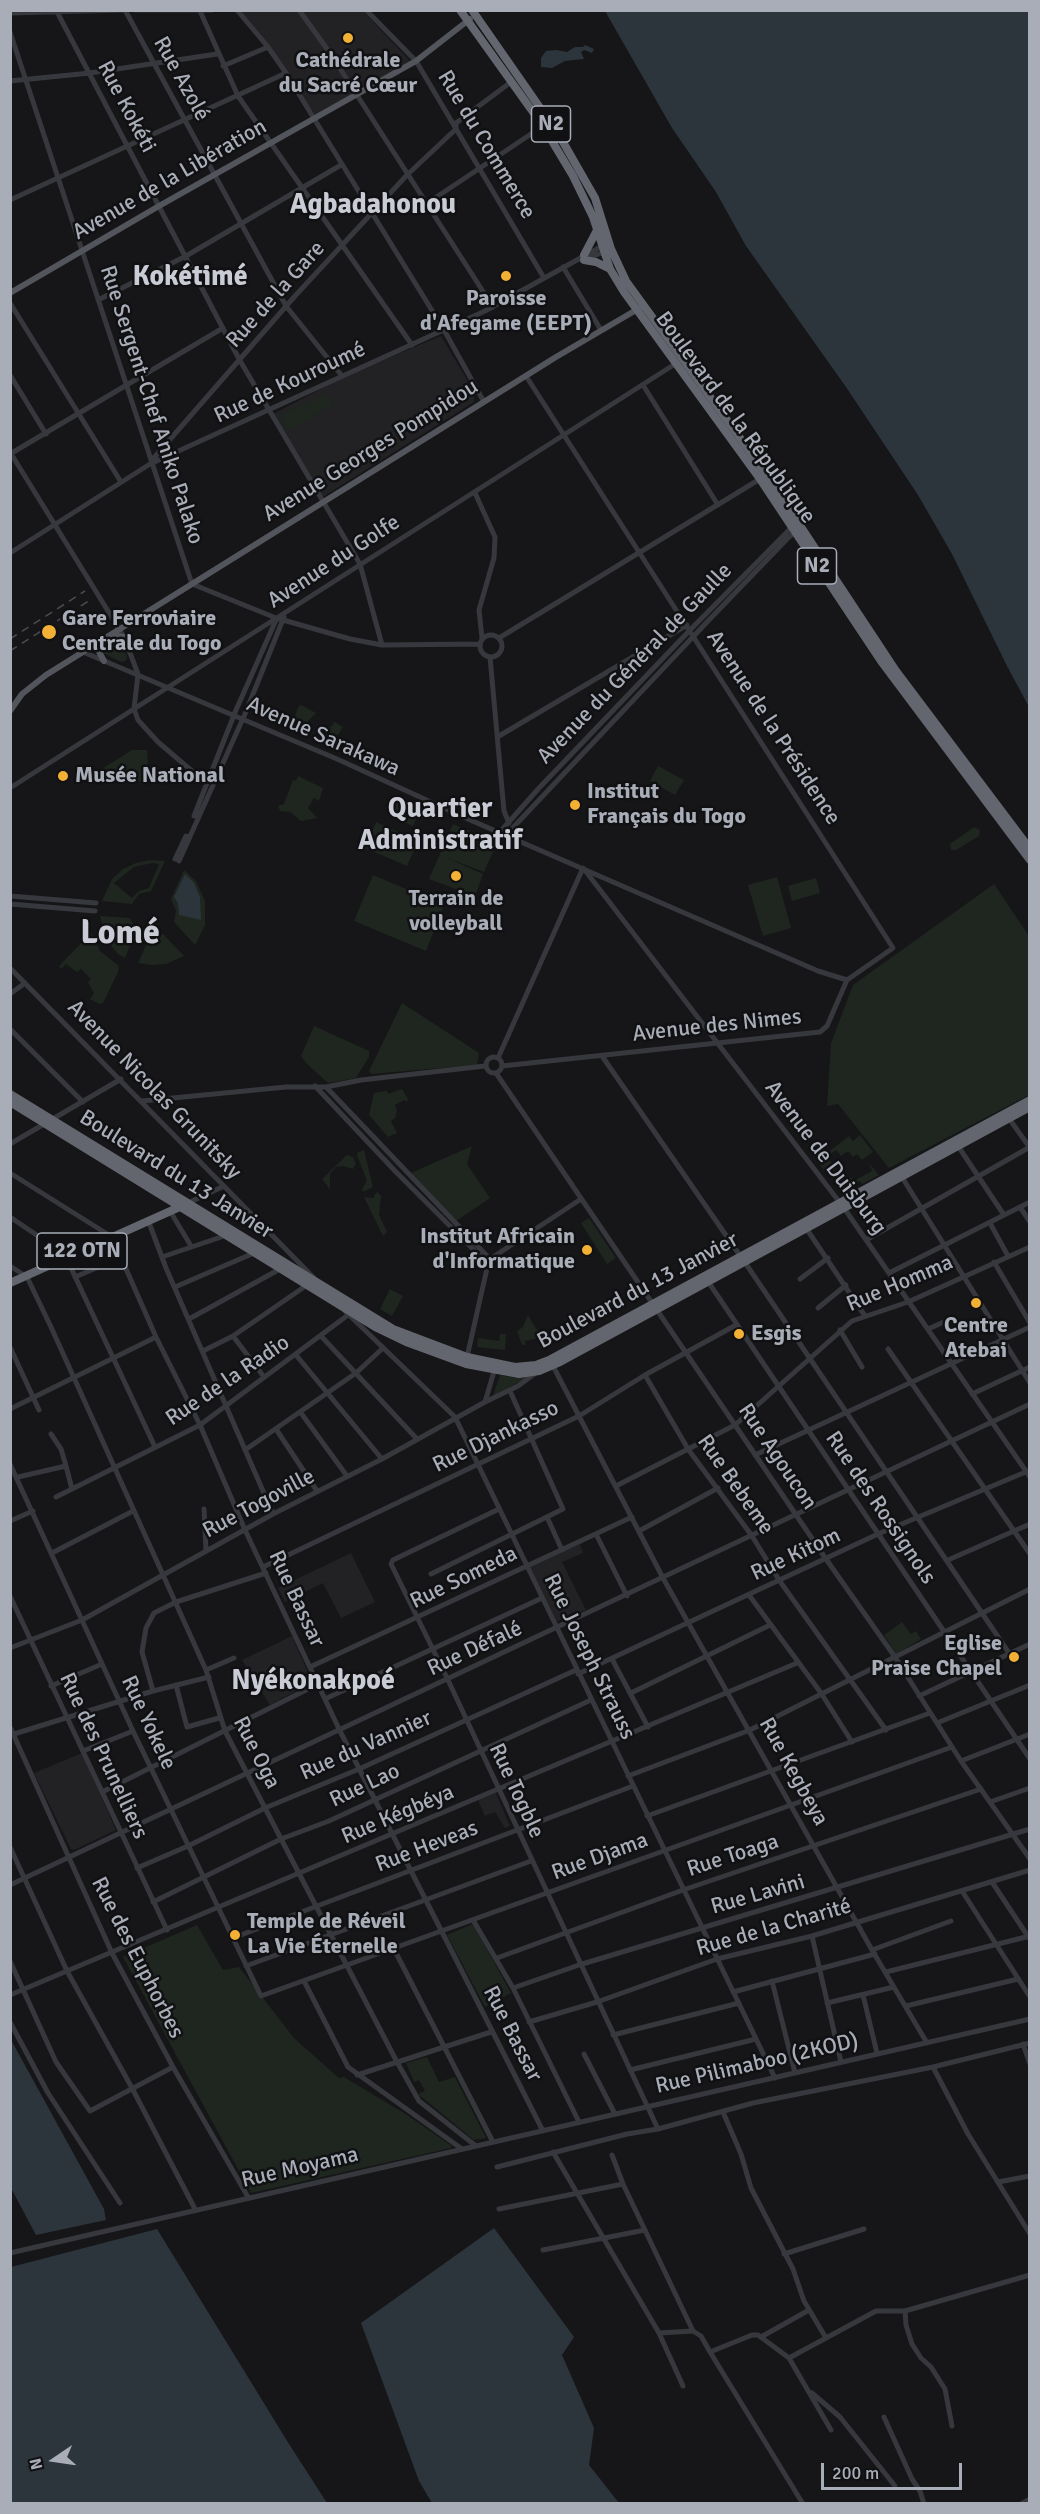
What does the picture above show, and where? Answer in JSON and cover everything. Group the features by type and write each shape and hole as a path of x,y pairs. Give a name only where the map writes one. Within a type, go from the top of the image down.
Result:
{"highway":[{"name":"Boulevard de la République","path":"460,10 543,126 580,189 596,230 675,364 796,528 896,671 1029,849"},
{"name":"Boulevard de la République","path":"473,13 574,160 595,198 610,269 764,471 796,528 881,661 1029,860"},
{"path":"596,230 584,258 610,269"},
{"name":"Boulevard du 13 Janvier","path":"10,1094 184,1205 393,1329 519,1374 539,1371 899,1174 1007,1116 1029,1107"},
{"name":"Boulevard du 13 Janvier","path":"899,1174 958,1146 1029,1100"},
{"name":"Boulevard du 13 Janvier","path":"10,1101 51,1122"},
{"name":"Boulevard du 13 Janvier","path":"184,1205 254,1253 342,1308 405,1342 465,1364 519,1367 551,1363"},
{"name":"122 OTN","path":"10,1283 184,1205"},
{"name":"Boulevard du 13 Janvier","path":"742,1259 806,1228 842,1205"}],"main road":[{"name":"Avenue de la Libération","path":"10,293 214,174 416,62 468,21 473,13"},
{"name":"Avenue Georges Pompidou","path":"112,635 484,402 640,308"},
{"path":"10,711 26,690 83,652 112,635 124,637"},
{"path":"101,641 98,650 104,661"}],"street":[{"path":"10,13 124,10"},
{"name":"Rue Azolé","path":"124,10 286,306 342,376"},
{"path":"135,10 212,10"},
{"path":"237,10 286,73 444,330 484,402"},
{"path":"299,10 330,53 493,307"},
{"name":"Rue du Commerce","path":"366,10 416,62 544,278"},
{"name":"Rue Kokéti","path":"56,11 239,359 360,564 382,645"},
{"path":"200,11 217,54 238,96 412,345"},
{"name":"Rue Sergent-Chef Aniko Palako","path":"10,32 84,250 98,300 192,584"},
{"path":"223,66 268,47"},
{"path":"10,81 90,73 217,54"},
{"path":"10,200 286,73"},
{"name":"Rue de la Gare","path":"152,463 239,359 407,174 456,129 456,123 511,82"},
{"path":"426,204 543,126"},
{"path":"98,300 186,256 341,165"},
{"name":"Rue de Kouroumé","path":"152,463 493,307 572,262 606,247"},
{"path":"563,267 601,330"},
{"path":"10,303 121,482"},
{"path":"206,783 158,742 138,720 134,710 138,674 120,628 11,453 222,328"},
{"name":"Avenue du Golfe","path":"10,788 675,364"},
{"path":"10,375 46,434"},
{"name":"Avenue de la Présidence","path":"526,376 893,948 847,980"},
{"path":"643,385 718,505"},
{"path":"164,446 166,454 173,455"},
{"path":"10,553 152,463"},
{"path":"192,584 282,622 382,645 466,645 500,640 760,478"},
{"path":"475,493 493,529 496,546 478,610 484,655 492,657 501,651 500,640"},
{"name":"Avenue du Général de Gaulle","path":"503,834 688,628 796,528"},
{"name":"Avenue du Général de Gaulle","path":"596,733 694,636 796,528"},
{"path":"276,618 258,670 248,704 242,719 177,860 240,702 258,670 285,612"},
{"path":"499,736 688,628"},
{"name":"Avenue Sarakawa","path":"83,652 337,759 818,971 847,980"},
{"path":"120,667 129,662 132,657"},
{"path":"492,657 504,811 510,824"},
{"path":"240,702 248,704"},
{"path":"498,1058 583,868"},
{"name":"Avenue de Duisburg","path":"583,868 842,1205 1028,1473"},
{"path":"10,897 96,903"},
{"path":"10,904 95,911"},
{"name":"Avenue Nicolas Grunitsky","path":"10,968 323,1288"},
{"name":"Avenue des Nimes","path":"502,1066 822,1031 827,1026 847,980"},
{"path":"10,994 26,983"},
{"path":"10,1029 83,1102"},
{"path":"602,1056 810,1357 845,1412 888,1471 1009,1653"},
{"path":"485,1066 489,1058 498,1058"},
{"path":"485,1066 489,1072 496,1073 502,1066 498,1058"},
{"path":"142,1101 286,1087 326,1087 361,1080 485,1066"},
{"name":"Rue Agoucon","path":"496,1073 895,1657 952,1748 1029,1859"},
{"path":"10,1144 121,1079"},
{"path":"315,1086 396,1172 488,1261"},
{"path":"326,1087 488,1261"},
{"path":"330,1102 335,1096"},
{"path":"866,1240 1029,1148 1007,1116"},
{"path":"958,1146 1004,1215"},
{"path":"396,1172 401,1167"},
{"path":"10,1173 112,1237"},
{"path":"899,1174 1029,1383"},
{"name":"122 OTN","path":"184,1205 224,1186"},
{"path":"467,1357 488,1261 581,1199"},
{"path":"889,1273 1029,1202"},
{"path":"1020,1207 1029,1222"},
{"path":"170,1211 191,1246"},
{"path":"10,1217 69,1257 75,1277 155,1447"},
{"path":"148,1221 273,1514"},
{"path":"990,1223 1008,1256"},
{"path":"806,1228 865,1316"},
{"path":"162,1257 227,1235"},
{"name":"Rue Bassar","path":"112,1237 156,1337 200,1425 245,1530 340,1731 409,1871 543,2131"},
{"path":"1027,1248 1029,1257"},
{"name":"Rue Homma","path":"615,1486 735,1425 852,1321 908,1302 1027,1248"},
{"path":"175,1287 254,1253"},
{"path":"75,1277 120,1258"},
{"path":"800,1279 828,1258"},
{"path":"755,1455 951,1362 1004,1340 1029,1325 994,1262"},
{"path":"10,1266 27,1277"},
{"path":"189,1319 280,1269"},
{"name":"Rue Oga","path":"27,1277 206,1670 219,1718 225,1731 419,2101 476,2146"},
{"name":"Rue des Rossignols","path":"706,1279 972,1671 1029,1759"},
{"path":"203,1351 233,1336 307,1285"},
{"path":"818,1308 846,1285"},
{"name":"Rue Joseph Strauss","path":"323,1288 348,1315 455,1417 775,2078"},
{"name":"Rue de la Radio","path":"56,1497 200,1425 348,1315"},
{"path":"928,1329 953,1318"},
{"name":"Rue Djankasso","path":"263,1567 579,1416 645,1374 736,1325"},
{"path":"840,1330 862,1367"},
{"path":"233,1336 264,1377"},
{"path":"321,1336 417,1439"},
{"path":"10,1409 156,1337"},
{"path":"10,1347 39,1410"},
{"path":"245,1450 356,1373 383,1348"},
{"path":"888,1349 1029,1554"},
{"path":"296,1355 382,1459"},
{"name":"Rue Kegbeya","path":"551,1363 663,1578 927,2043"},
{"path":"485,1402 495,1367"},
{"path":"972,1394 1029,1367"},
{"name":"Rue Togoville","path":"10,1648 82,1620 273,1514 382,1459 455,1417 510,1391 539,1371"},
{"name":"Rue Bebeme","path":"645,1374 688,1449 752,1536 779,1580 886,1730"},
{"path":"431,1574 563,1509 510,1391"},
{"name":"Rue Défalé","path":"10,1885 627,1596 1029,1404"},
{"path":"301,1413 347,1476"},
{"path":"276,1429 317,1491"},
{"path":"51,1434 61,1449 64,1467 72,1489"},
{"name":"Rue Yokele","path":"10,1464 18,1477 133,1731 260,1995"},
{"path":"18,1477 64,1467"},
{"name":"Rue Kitom","path":"577,1672 612,1659 878,1534 1028,1473"},
{"path":"639,1531 717,1488"},
{"path":"204,1509 206,1551"},
{"name":"Rue Togble","path":"499,1509 393,1560 391,1564 416,1619 448,1680 516,1830 548,1893 579,1965 658,2129"},
{"path":"10,1521 33,1511"},
{"path":"52,1553 133,1511"},
{"path":"547,1517 562,1550"},
{"name":"Rue Someda","path":"310,1667 632,1517"},
{"path":"948,1560 1029,1524"},
{"path":"596,1534 627,1596"},
{"path":"153,1691 142,1652 146,1628 154,1613 176,1602 266,1573"},
{"path":"628,1776 750,1730 1029,1589"},
{"path":"749,1595 821,1693 852,1742"},
{"name":"Rue des Prunelliers","path":"10,1596 167,1930"},
{"path":"325,1699 542,1598"},
{"path":"631,1693 770,1625"},
{"path":"919,1696 1029,1644"},
{"path":"206,1670 234,1658"},
{"path":"612,1659 648,1727"},
{"name":"Rue Kégbéya","path":"10,1995 797,1663"},
{"path":"51,1686 102,1664"},
{"name":"Rue du Vannier","path":"137,1868 265,1808 359,1769 577,1672"},
{"path":"14,1734 153,1691 209,1677"},
{"path":"102,1792 318,1684"},
{"path":"936,1723 1029,1684"},
{"path":"176,1685 187,1727 219,1718"},
{"name":"Rue Lao","path":"153,1902 204,1879 281,1839 329,1821 591,1700"},
{"path":"647,1816 930,1713"},
{"name":"Rue des Euphorbes","path":"10,1727 112,1953 173,2067 248,2197"},
{"path":"83,1751 133,1731"},
{"path":"961,1761 1029,1734"},
{"name":"Rue Djama","path":"260,1995 263,1996 348,1966 952,1748"},
{"name":"Rue Heveas","path":"232,1938 633,1786"},
{"path":"990,1802 1029,1788"},
{"name":"Rue Toaga","path":"497,1958 683,1890 981,1789"},
{"name":"Rue Lavini","path":"513,1988 579,1965 1029,1829"},
{"path":"10,1847 67,1971 132,2088 195,2209"},
{"path":"246,1966 531,1861"},
{"name":"Rue de la Charité","path":"530,2022 597,2002 717,1959 812,1936 1029,1870"},
{"path":"886,1972 1029,1937 992,1882"},
{"path":"962,1891 1029,1997"},
{"path":"474,1920 513,1988 579,2122"},
{"path":"733,1992 874,1952 951,1921"},
{"path":"812,1936 841,2062"},
{"path":"394,1949 493,2142"},
{"path":"10,1961 56,2062 90,2110 173,2067"},
{"path":"906,2006 1018,1979"},
{"path":"304,1981 347,2065 357,2075 462,2149"},
{"path":"772,1981 795,2073"},
{"path":"827,2003 894,1987"},
{"path":"863,1995 877,2053"},
{"path":"613,2035 739,2003"},
{"name":"Rue Pilimaboo (2KOD)","path":"493,2142 1029,2019"},
{"path":"10,2022 48,2093 120,2203"},
{"path":"357,2075 491,2032"},
{"path":"630,2070 756,2039"},
{"path":"497,2168 627,2134 658,2129 753,2103 933,2067 1026,2043 1029,2064"},
{"path":"584,2054 615,2114"},
{"path":"933,2067 968,2134 1029,2234"},
{"path":"723,2112 741,2154 751,2188 809,2310 826,2338"},
{"name":"Rue Moyama","path":"10,2253 115,2227 493,2142"},
{"path":"553,2152 659,2333 683,2386"},
{"path":"612,2155 623,2184 693,2331 701,2336 803,2504"},
{"path":"998,2182 1029,2176"},
{"path":"500,2210 623,2184"},
{"path":"1022,2223 1029,2222"},
{"path":"784,2254 864,2229"},
{"path":"543,2250 645,2230"},
{"path":"789,2358 876,2311 905,2311 1029,2275"},
{"path":"761,2337 809,2310"},
{"path":"905,2311 906,2325 912,2344 945,2389 952,2426"},
{"path":"659,2333 693,2331"},
{"path":"710,2352 752,2335 761,2337 789,2358 831,2430"},
{"path":"810,2391 840,2417 895,2486"},
{"path":"884,2417 924,2504"},
{"path":"1021,2504 1029,2499"}],"shaded area":[{"path":"238,11 363,11 411,62 316,116"},
{"path":"605,11 1029,11 1029,707 952,554 918,495 846,387 746,246 716,192 672,128"},
{"path":"585,45 594,49 592,53 584,50 581,52 584,59 565,61 552,68 541,67 541,58 546,51 567,52"},
{"path":"441,336 475,393 474,402 321,498 273,414 352,373"},
{"path":"328,393 334,405 314,415 308,403"},
{"path":"307,402 314,417 287,430 280,416"},
{"path":"115,638 120,639 127,656 126,661 121,662 103,653 104,644"},
{"path":"301,705 316,713 308,721 309,729 315,734 293,722 298,707"},
{"path":"333,721 343,727 335,739 319,735 334,724"},
{"path":"132,750 147,750 148,763 143,781 122,784 100,777 98,772 100,770"},
{"path":"658,766 684,780 675,795 650,781"},
{"path":"298,776 323,788 319,801 314,798 308,808 317,818 301,821 290,812 280,811 278,806 284,804 293,780 296,781"},
{"path":"396,797 421,808 413,826 388,815"},
{"path":"376,822 418,841 407,866 365,848"},
{"path":"453,824 497,843 484,872 445,857 483,874 475,896 429,879"},
{"path":"974,827 980,830 979,836 956,850 951,850 950,844"},
{"path":"150,860 165,861 151,891 139,894 132,904 102,901 112,879 123,869","holes":["152,863 159,864 149,888 139,891 132,898 114,883 134,867"]},
{"path":"184,870 196,881 205,901 205,925 195,945 174,922 176,911 171,899"},
{"path":"185,874 194,883 200,897 201,920 179,915 178,903 174,897"},
{"path":"373,875 444,905 426,951 354,921"},
{"path":"777,877 791,928 763,936 748,885"},
{"path":"816,878 820,893 792,901 788,886"},
{"path":"994,884 1029,936 1029,1095 889,1168 838,1104 827,1106 831,1043 853,985"},
{"path":"100,916 130,918 136,931 125,958 118,954 107,941"},
{"path":"91,933 100,951 119,966 103,1003 100,1004 90,999 94,993 88,982 91,979 81,969 77,972 66,964 61,969 59,966"},
{"path":"163,934 184,956 166,964 138,963 150,936 157,937"},
{"path":"402,1003 479,1053 477,1065 371,1074 369,1071"},
{"path":"314,1026 369,1051 369,1057 356,1078 328,1083 306,1063 301,1056"},
{"path":"402,1089 408,1099 407,1102 404,1100 395,1105 397,1111 395,1118 391,1121 397,1133 388,1137 369,1115 374,1093 387,1091 388,1094"},
{"path":"860,1135 873,1152 862,1160 857,1154 853,1157 848,1151 841,1156 836,1150 827,1157 836,1169 828,1175 817,1161 849,1136 853,1141"},
{"path":"472,1146 467,1164 490,1198 456,1221 411,1173"},
{"path":"364,1150 373,1187 363,1192 362,1189 367,1181 357,1155 358,1152"},
{"path":"347,1155 353,1157 356,1164 353,1169 343,1166 336,1167 330,1174 330,1189 322,1179"},
{"path":"869,1163 879,1175 862,1184 860,1181 845,1193 840,1191 837,1187 851,1177 854,1181 872,1171"},
{"path":"377,1192 381,1196 379,1215 387,1232 383,1236 364,1197 373,1198"},
{"path":"589,1218 616,1258 607,1264 581,1223"},
{"path":"390,1289 403,1296 392,1316 380,1309"},
{"path":"528,1315 537,1330 548,1330 553,1341 548,1344 543,1337 525,1341 525,1345 522,1345 517,1331 523,1327"},
{"path":"500,1334 506,1334 505,1350 477,1347 478,1338 499,1341"},
{"path":"500,1375 516,1378 530,1376 493,1396"},
{"path":"580,1544 583,1553 562,1562 586,1610 577,1613 576,1611 557,1622 530,1566"},
{"path":"351,1553 375,1602 341,1618 323,1583 285,1602 278,1588"},
{"path":"902,1622 911,1634 916,1631 921,1639 896,1654 884,1635"},
{"path":"292,1636 312,1682 270,1705 242,1660"},
{"path":"82,1753 116,1830 74,1850 71,1849 34,1773"},
{"path":"496,1793 510,1826 505,1828 495,1812 485,1816 478,1800"},
{"path":"473,1924 511,1993 485,2007 447,1935"},
{"path":"197,1925 223,1970 239,1967 294,2038 339,2078 344,2077 404,2113 452,2146 451,2148 251,2193 123,1957"},
{"path":"10,2038 104,2209 106,2220 36,2235 11,2188"},
{"path":"427,2057 439,2082 455,2077 486,2138 474,2140 418,2094 425,2091 419,2080 414,2082 406,2063"},
{"path":"494,2228 574,2337 562,2355 594,2428 589,2465 619,2503 432,2503 419,2481 361,2323"},
{"path":"157,2229 327,2503 11,2503 11,2267"}],"railway":[{"path":"10,639 85,591"},
{"path":"10,651 90,600"}],"place":[{"name":"Cathédrale du Sacré Cœur","path":"348,38"},
{"name":"Paroisse d'Afegame (EEPT)","path":"506,276"},
{"name":"Gare Ferroviaire Centrale du Togo","path":"49,632"},
{"name":"Musée National","path":"63,776"},
{"name":"Institut Français du Togo","path":"575,805"},
{"name":"Terrain de volleyball","path":"456,876"},
{"name":"Institut Africain d'Informatique","path":"587,1250"},
{"name":"Centre Atebai","path":"976,1303"},
{"name":"Esgis","path":"739,1334"},
{"name":"Eglise Praise Chapel","path":"1014,1657"},
{"name":"Temple de Réveil La Vie Éternelle","path":"235,1935"}],"district":[{"name":"Agbadahonou","path":"373,206"},
{"name":"Kokétimé","path":"190,278"},
{"name":"Quartier Administratif","path":"440,826"},
{"name":"Lomé","path":"120,934"},
{"name":"Nyékonakpoé","path":"313,1682"}]}
